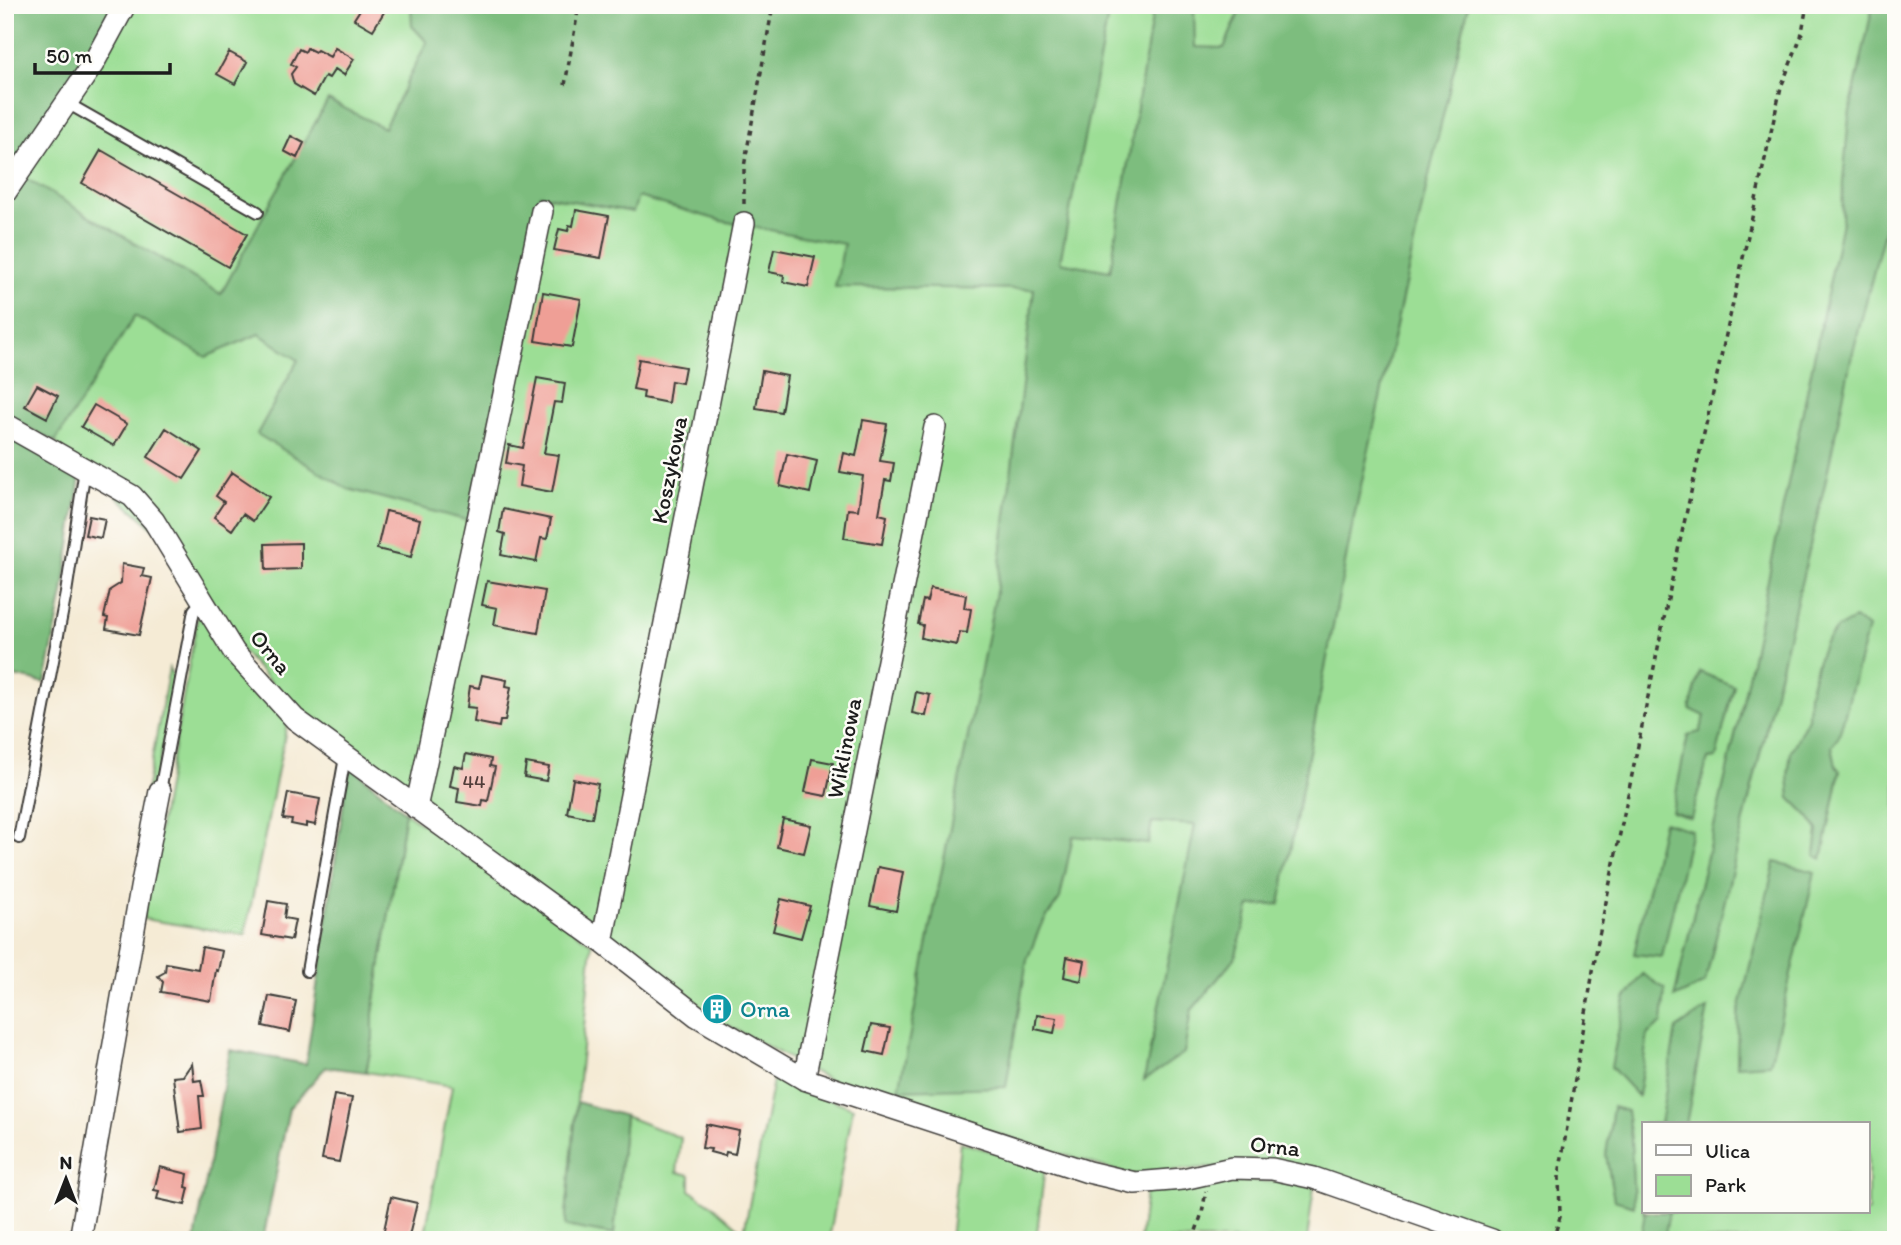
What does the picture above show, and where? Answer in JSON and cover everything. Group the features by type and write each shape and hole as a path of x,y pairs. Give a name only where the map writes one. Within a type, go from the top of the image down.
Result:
{"street":[{"path":"5,193 93,64 125,5"},
{"path":"416,808 542,211"},
{"name":"Koszykowa","path":"602,942 744,223"},
{"name":"Orna","path":"5,424 132,496 154,521 234,652 295,719 602,942 697,1016 804,1079 1088,1172 1135,1183 1183,1179 1232,1168 1272,1169 1314,1178 1492,1240"},
{"name":"Wiklinowa","path":"804,1079 935,427"},
{"path":"80,1240 160,791"}],"lane":[{"path":"67,103 258,212"},
{"path":"19,838 66,593 85,469"},
{"path":"160,791 194,610 203,600"},
{"path":"307,971 345,757"}],"path":[{"path":"565,85 579,5"},
{"path":"744,223 744,167 774,5"},
{"path":"1553,1240 1560,1217 1559,1175 1598,942 1674,569 1781,87 1801,37 1807,5"},
{"path":"1193,1240 1202,1213 1208,1174"}],"green space":[{"path":"5,5 1896,5 1896,1240 1518,1240 1315,1171 1202,1168 1129,1175 833,1082 705,1013 292,706 241,650 183,554 55,442"},
{"path":"5,5 116,5 85,60 5,183"},
{"path":"411,5 1110,5 1060,262 1110,271 1154,5 1194,5 1195,47 1224,48 1238,15 1233,5 1469,5 1353,522 1280,904 1250,906 1235,958 1191,1011 1184,1053 1144,1080 1195,825 1152,822 1148,844 1073,836 1060,898 1041,925 1027,960 1006,1087 899,1090 997,587 1034,289 835,287 844,244 722,221 638,197 633,212 540,195 473,522 348,489 257,434 298,360 259,334 206,357 135,316 55,442 5,416 5,196 20,175 221,294 328,100 384,128 427,42 412,26"},
{"path":"1873,5 1896,5 1896,185 1850,364 1825,484 1705,983 1674,998 1742,706 1842,222 1849,116"},
{"path":"5,430 80,477 63,593 45,683 5,674"},
{"path":"202,612 288,719 245,935 143,919 198,615"},
{"path":"1854,619 1868,628 1839,736 1832,746 1836,766 1840,771 1822,859 1815,855 1818,830 1790,798 1788,776 1791,751 1808,718 1809,695 1824,644 1836,629"},
{"path":"169,668 174,678 174,687 145,837 138,835"},
{"path":"1700,672 1734,686 1716,758 1708,759 1691,818 1672,812 1688,735 1700,732 1705,716 1690,709"},
{"path":"349,765 405,812 366,1072 326,1067 289,1108 263,1240 195,1240 230,1050 306,1064"},
{"path":"405,812 592,944 565,1226 614,1234 625,1116 681,1138 677,1172 690,1175 690,1190 744,1232 773,1080 803,1088 853,1108 829,1240 424,1240 452,1086 366,1072"},
{"path":"1663,822 1691,830 1662,957 1634,954"},
{"path":"1775,862 1815,872 1770,1064 1737,1066 1738,1015"},
{"path":"1643,974 1665,989 1662,1023 1648,1034 1638,1096 1611,1067 1625,999"},
{"path":"1708,1008 1686,1122 1660,1122 1676,1029"},
{"path":"577,1102 625,1116 614,1235 565,1226"},
{"path":"1613,1107 1627,1111 1634,1206 1614,1200 1606,1155"},
{"path":"960,1142 1045,1167 1036,1240 950,1240"},
{"path":"1250,1181 1314,1187 1307,1240 1140,1240 1146,1191"},
{"path":"1645,1214 1669,1214 1664,1240 1640,1240"},
{"path":"1432,1229 1470,1240 1423,1240"}],"building":[{"path":"363,5 372,5 384,12 373,30 354,19"},
{"path":"307,48 330,57 335,48 354,59 344,75 335,69 329,78 325,76 314,96 294,84 291,74 296,67 291,64 299,49 305,52"},
{"path":"229,52 247,62 235,84 217,74"},
{"path":"291,136 304,143 297,158 284,151"},
{"path":"101,150 247,234 228,267 82,183"},
{"path":"576,210 609,216 601,258 554,250 559,229 568,231 569,225 573,226"},
{"path":"774,249 815,257 808,287 783,282 784,275 769,272"},
{"path":"543,292 581,299 572,347 535,341"},
{"path":"639,359 685,367 682,383 671,381 668,403 643,398 644,391 633,389"},
{"path":"762,371 787,376 781,412 756,408"},
{"path":"537,378 565,383 562,403 554,402 544,453 559,455 552,492 519,486 522,466 506,463 509,445 523,448"},
{"path":"37,385 58,396 47,418 25,406"},
{"path":"94,405 127,424 114,446 81,427"},
{"path":"863,420 887,424 880,461 894,463 891,481 885,480 879,514 887,516 882,544 844,538 848,509 858,510 863,476 840,472 844,453 856,456"},
{"path":"166,428 202,451 184,479 148,457"},
{"path":"787,454 817,461 810,493 780,486"},
{"path":"232,472 269,497 253,521 243,514 232,530 214,517 224,502 216,496"},
{"path":"503,509 551,519 547,539 541,538 536,562 501,555 505,534 499,532"},
{"path":"386,511 420,519 411,557 377,549"},
{"path":"89,516 105,519 101,538 85,535"},
{"path":"301,543 301,569 266,570 265,544"},
{"path":"122,564 144,568 142,576 152,578 139,635 106,629 108,618 104,617 110,590 121,583"},
{"path":"487,581 545,591 538,633 494,625 497,608 482,605"},
{"path":"930,588 966,595 964,608 971,609 967,633 960,632 957,645 921,638 923,625 918,624 923,600 927,601"},
{"path":"482,675 507,680 506,686 511,687 505,721 500,721 499,727 474,722 476,708 467,707 470,686 479,688"},
{"path":"916,692 930,695 926,716 912,713"},
{"path":"466,754 491,759 490,766 495,767 488,801 483,800 482,806 457,802 459,788 450,786 454,766 463,768"},
{"path":"812,759 833,763 826,796 805,792"},
{"path":"526,763 549,767 546,781 524,777"},
{"path":"573,779 598,784 592,818 567,813"},
{"path":"288,793 320,799 315,825 306,823 306,827 283,819"},
{"path":"783,819 811,825 804,853 777,847"},
{"path":"878,867 903,872 896,911 870,906"},
{"path":"781,899 810,906 801,938 773,931"},
{"path":"268,901 286,904 284,918 295,920 291,940 262,935"},
{"path":"202,947 222,951 211,1001 161,992 163,982 158,976 165,972 166,963 198,969"},
{"path":"1067,957 1085,961 1081,981 1064,977"},
{"path":"269,996 296,1001 290,1032 263,1026"},
{"path":"1037,1015 1057,1018 1054,1033 1035,1029"},
{"path":"871,1025 890,1028 884,1055 865,1051"},
{"path":"192,1063 194,1081 201,1080 204,1096 199,1096 202,1129 180,1132 173,1077 183,1076"},
{"path":"334,1095 352,1098 339,1162 322,1159"},
{"path":"706,1124 739,1131 735,1154 726,1152 725,1156 702,1148"},
{"path":"160,1167 188,1174 186,1187 189,1188 185,1205 157,1199 159,1191 154,1190"},
{"path":"391,1197 417,1203 408,1240 382,1240"}],"place":[{"name":"Orna","path":"717,1009"}]}
